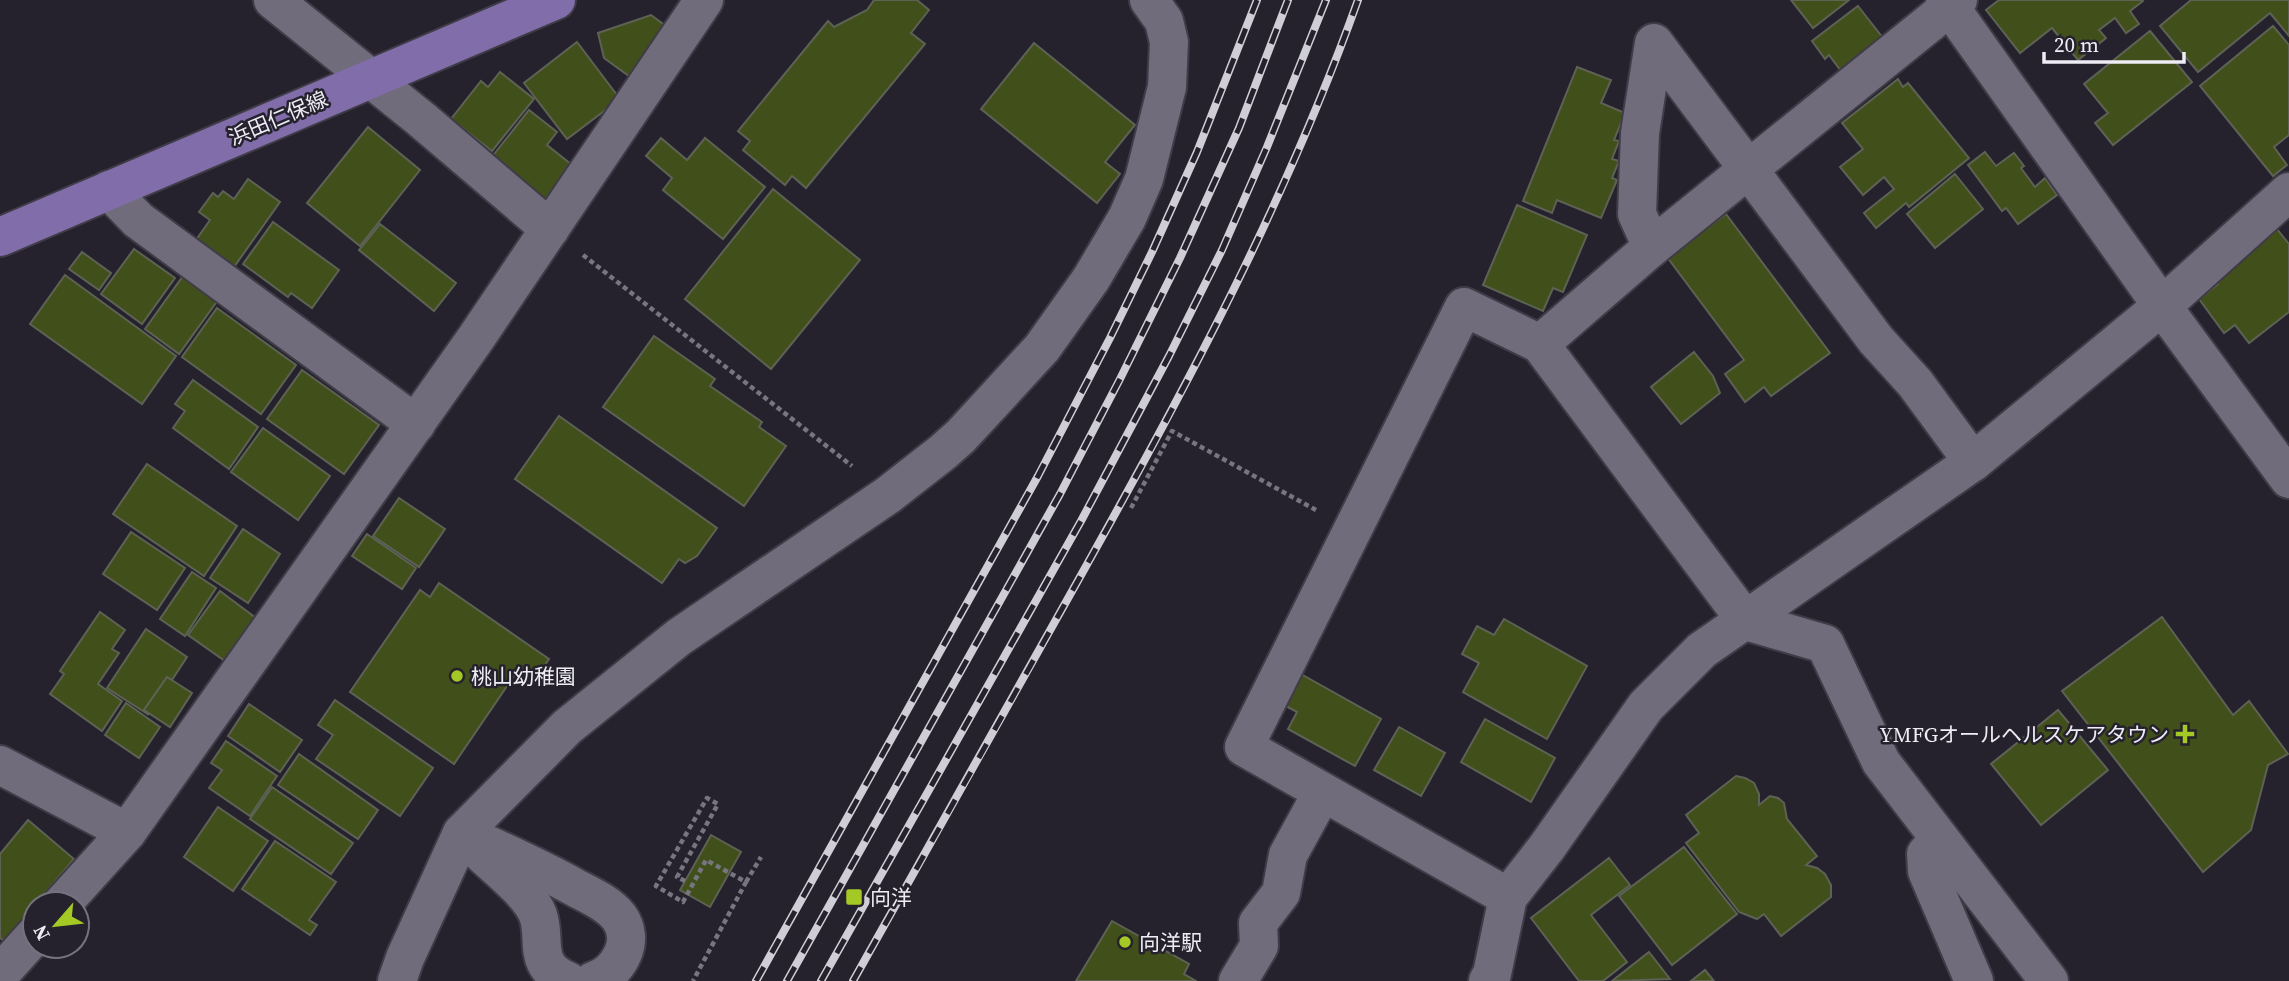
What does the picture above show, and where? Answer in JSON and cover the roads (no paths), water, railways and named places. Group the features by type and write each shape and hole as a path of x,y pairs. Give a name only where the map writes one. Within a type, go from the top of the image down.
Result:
{"main road":[{"name":"浜田仁保線","path":"0,237 556,0"}],"street":[{"path":"273,0 550,229"},
{"path":"75,890 127,832 416,424 704,0"},
{"path":"1540,344 1652,247 1951,2 2162,306 2289,479"},
{"path":"397,981 462,833 567,727 679,637 888,495 943,452 968,429 1042,348 1091,279 1127,218 1144,179 1167,87 1169,42 1164,7"},
{"path":"1652,247 1637,214 1640,133 1654,43 1876,340 1914,383 1973,462"},
{"path":"109,190 138,220 416,424"},
{"path":"1488,981 1492,974 1508,897 1547,847 1646,706 1702,650 1973,462 2162,306 2289,192"},
{"path":"1508,897 1244,747 1464,307 1540,344 1746,621 1825,644 1881,762 2049,981"},
{"path":"0,765 127,832"},
{"path":"1238,981 1259,946 1258,923 1281,893 1288,855 1322,793"},
{"path":"462,833 531,903 540,923 540,947 544,958 560,978 568,981"},
{"path":"462,833 537,867 595,898 619,917 627,939 624,951 618,965 593,981"},
{"path":"1939,839 1926,854 1927,871 1974,981"},
{"path":"0,974 21,951"}],"railway":[{"path":"756,981 1038,476 1110,338 1197,152 1257,0"},
{"path":"787,981 1060,494 1120,379 1180,258 1239,128 1288,0"},
{"path":"821,981 1081,521 1169,356 1222,250 1326,0"},
{"path":"853,981 1184,386 1295,157 1358,0"}],"place":[{"name":"桃山幼稚園","path":"457,676"},
{"name":"YMFGオールヘルスケアタウン","path":"2185,734"},
{"name":"向洋","path":"854,897"},
{"name":"向洋駅","path":"1125,942"}]}
